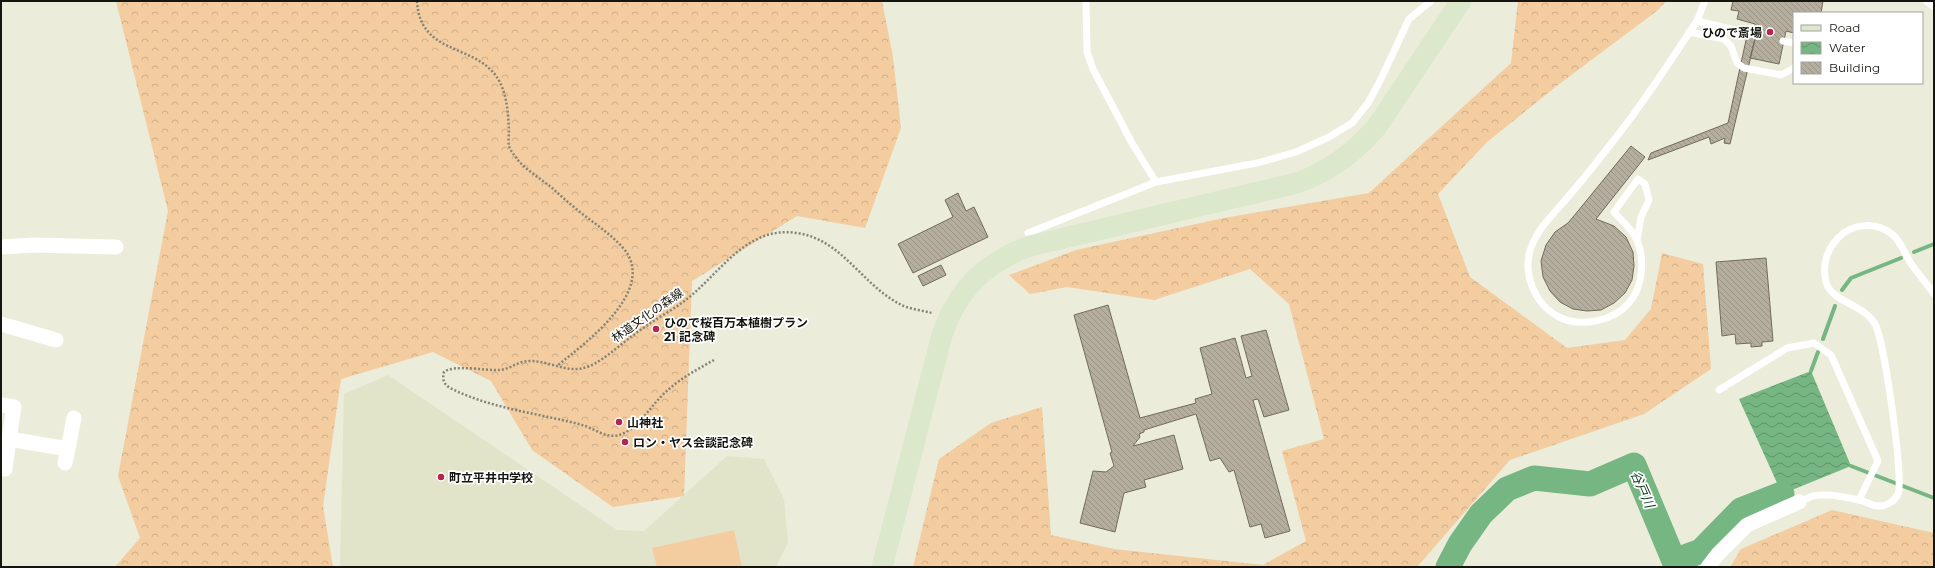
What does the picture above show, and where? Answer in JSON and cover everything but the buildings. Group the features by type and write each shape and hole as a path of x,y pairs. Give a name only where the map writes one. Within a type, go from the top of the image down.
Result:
{"street":[{"path":"882,567 934,364 948,317 959,297 983,271 1003,258 1030,246 1297,183 1316,176 1345,159 1363,143 1378,125 1461,1"},
{"path":"1,247 34,245 116,247"},
{"path":"1,324 56,340"},
{"path":"1,405 14,407 5,469"},
{"path":"9,439 67,456 74,418"},
{"path":"1708,567 1718,554 1747,526 1800,502"}],"lane":[{"path":"1086,1 1087,52 1093,68 1133,145 1156,182"},
{"path":"1028,233 1156,182 1277,158 1296,152 1329,137 1352,123 1368,103 1409,19 1431,1"},
{"path":"1636,240 1641,217 1649,200 1645,184 1638,179 1614,212 1627,225 1636,240 1641,255 1642,274 1637,289 1629,303 1615,314 1600,321 1572,322 1559,317 1539,301 1529,275 1528,260 1531,246 1542,224 1560,207 1616,139 1689,32 1705,1"},
{"path":"1926,1 1934,8"},
{"path":"1696,21 1756,35"},
{"path":"1689,32 1724,39 1731,46 1737,63 1744,68 1781,75 1793,69"},
{"path":"1784,41 1793,44"},
{"path":"1800,502 1814,496 1859,500 1878,506 1891,503 1898,494 1900,478 1897,444 1882,352 1876,325 1866,312 1834,295 1827,284 1824,267 1828,251 1838,238 1850,228 1864,225 1879,227 1892,234 1902,245 1912,264 1934,294"},
{"path":"1719,390 1787,348 1814,343 1831,355 1878,461 1859,500"}],"path":[{"path":"417,1 420,20 429,34 444,45 481,63 492,72 502,87 507,101 509,147 518,160 580,213 612,236 625,250 632,264 632,278 629,293 619,310 558,365"},
{"name":"林道文化の森線","path":"714,360 668,390 627,432 609,436 582,425 499,407 460,394 445,384 442,378 444,372 454,368 501,370 526,360 539,361 574,370 585,369 598,362 644,327 684,302 740,249 765,235 780,233 798,233 818,240 836,250 871,283 898,304 948,317"}],"shaded area":[{"name":"町立平井中学校","path":"388,375 617,530 644,531 727,456 764,459 784,499 788,543 776,567 340,567 344,394"}],"green space":[{"path":"116,1 882,1 893,57 901,128 865,228 797,216 692,281 684,496 613,507 532,450 491,381 433,352 341,379 323,506 333,567 115,567 140,538 118,476 168,211"},
{"path":"1518,1 1666,1 1658,10 1558,85 1487,142 1438,194 1470,277 1567,348 1625,340 1651,309 1662,253 1703,264 1711,369 1644,414 1510,460 1417,567 913,567 939,459 991,423 1042,407 1051,535 1114,549 1263,565 1306,541 1282,451 1324,439 1289,304 1250,269 1154,300 1067,287 1030,294 1009,275 1076,250 1224,218 1369,193 1511,63"},
{"path":"1832,510 1934,533 1934,567 1730,567 1741,549"},
{"path":"734,530 742,567 657,567 652,548"}],"water":[{"path":"1811,371 1851,466 1782,494 1739,399"}],"waterway":[{"path":"1914,252 1934,244"},
{"path":"1842,290 1851,278 1901,258"},
{"path":"1823,339 1835,306"},
{"path":"1811,371 1818,352"},
{"name":"谷戸川","path":"1448,567 1460,544 1481,514 1507,489 1534,478 1590,484 1634,465 1674,561 1701,551 1741,510 1782,494"},
{"path":"1851,466 1934,498"}],"place":[{"name":"ひので斎場","path":"1770,32"},
{"name":"ひので桜百万本植樹プラン 21 記念碑","path":"656,329"},
{"name":"山神社","path":"619,422"},
{"name":"ロン・ヤス会談記念碑","path":"625,442"},
{"name":"町立平井中学校","path":"441,477"}]}
